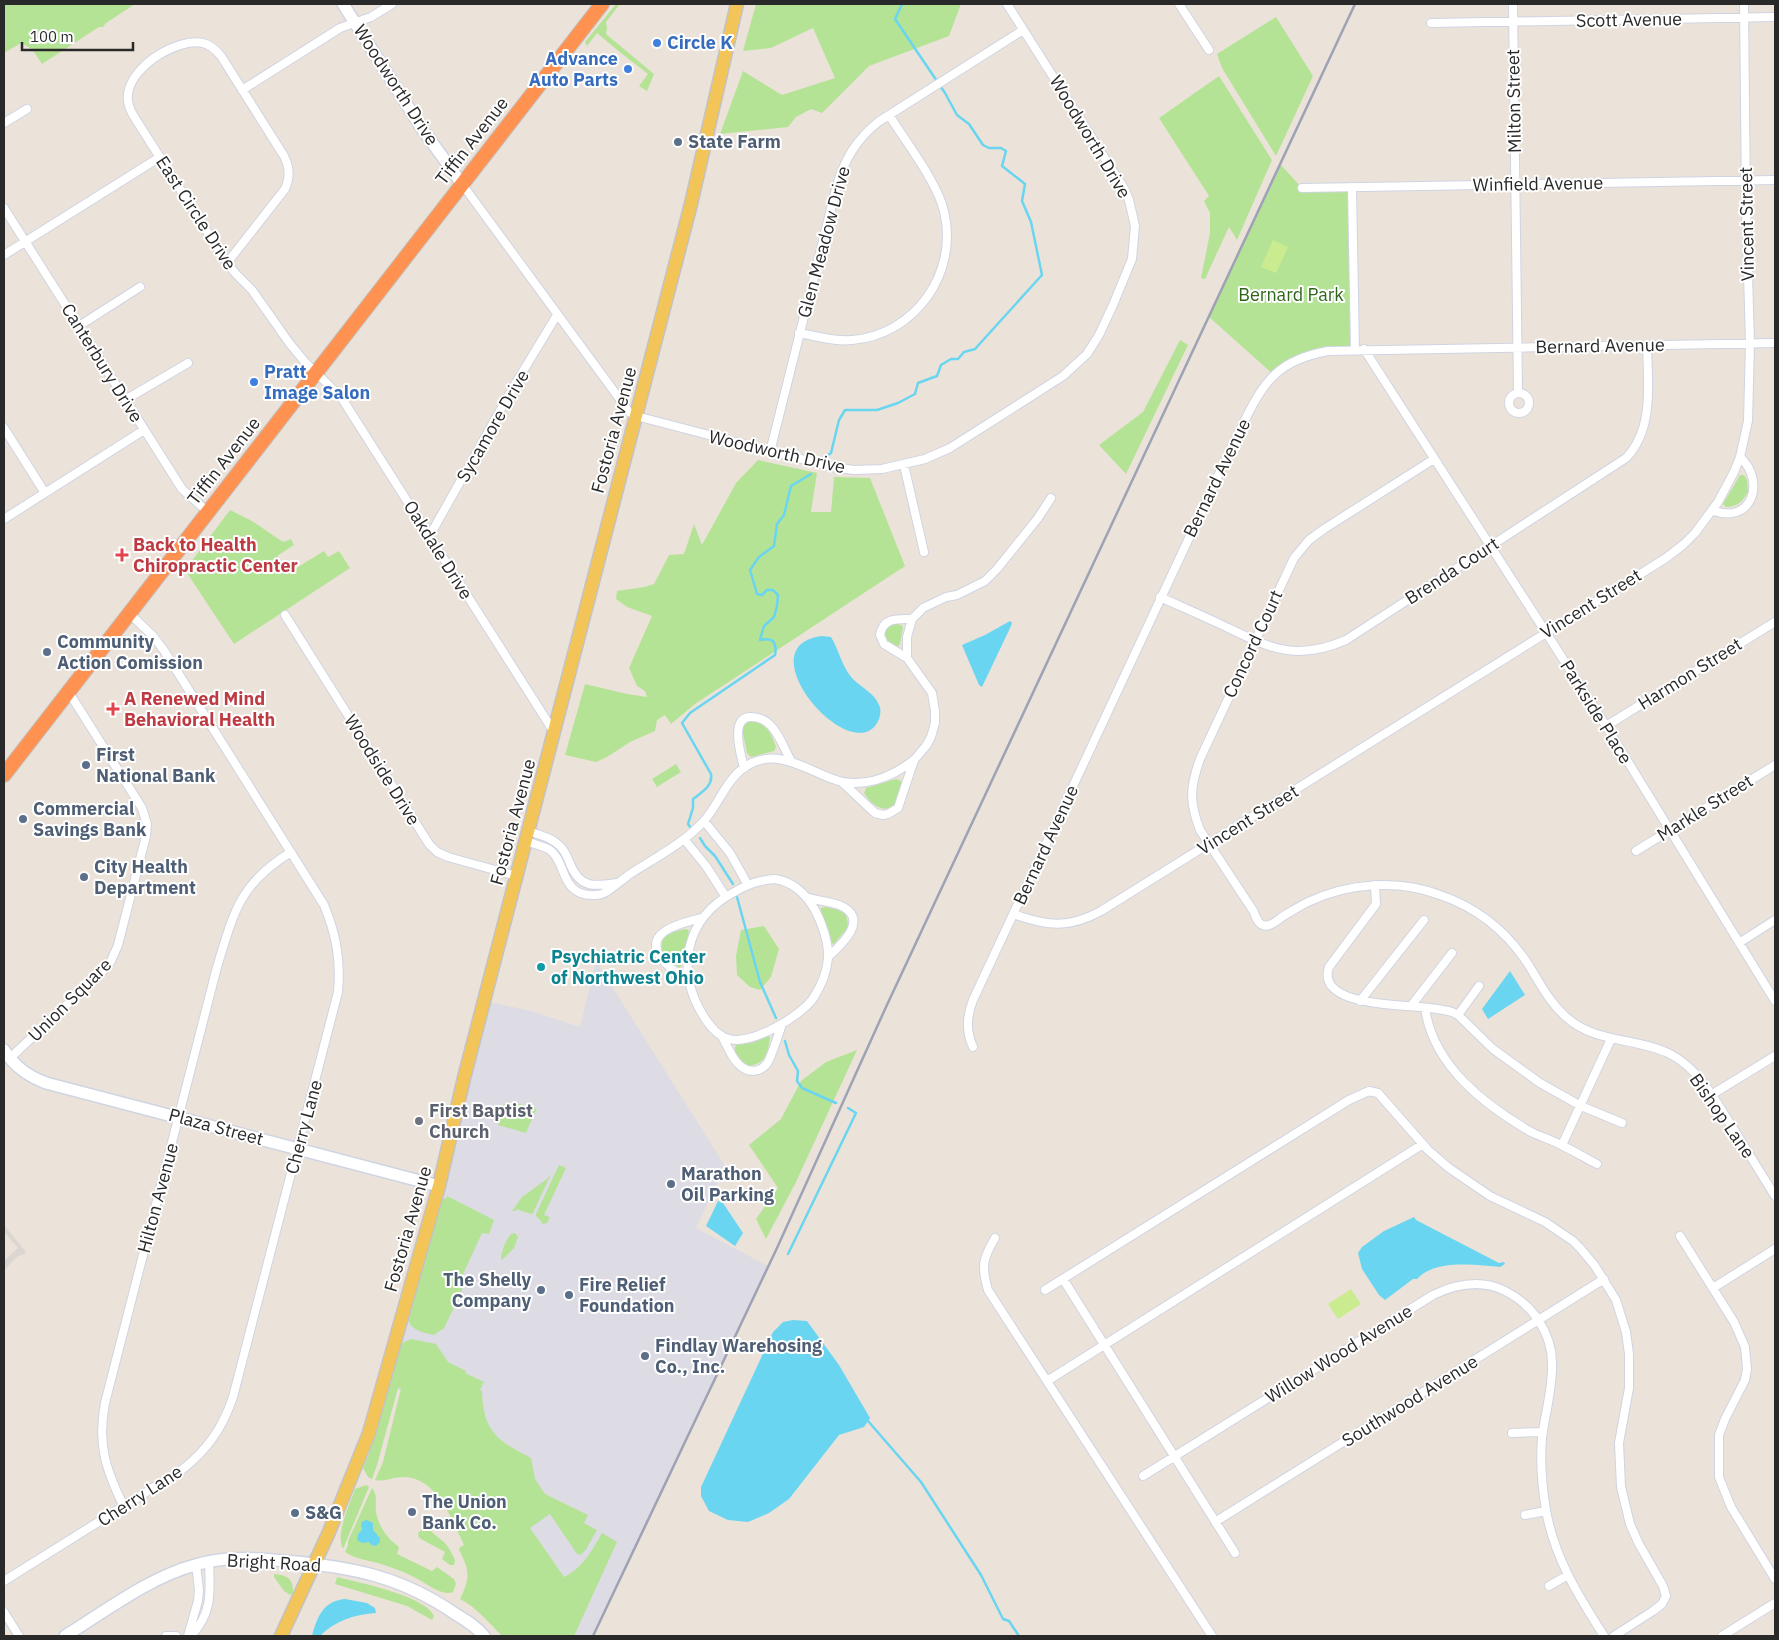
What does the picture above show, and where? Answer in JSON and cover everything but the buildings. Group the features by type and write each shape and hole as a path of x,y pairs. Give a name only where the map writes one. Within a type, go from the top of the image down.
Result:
{"highway":[{"name":"Tiffin Avenue","path":"4,774 602,4"}],"main road":[{"name":"Fostoria Avenue","path":"281,1636 354,1475 369,1433 439,1186 464,1078 697,180 737,4"}],"street":[{"name":"Woodworth Drive","path":"343,4 423,130 630,412 636,416 770,452 832,467 854,470 882,469 904,465 925,459 950,448 1072,370 1087,354 1099,335 1127,275 1132,259 1135,226 1125,190 1007,4"},
{"path":"242,90 340,28 371,17 392,4"},
{"path":"1179,4 1209,50"},
{"name":"Milton Street","path":"1513,4 1518,392"},
{"name":"Vincent Street","path":"1013,914 1049,925 1071,924 1101,911 1666,558 1684,544 1705,520 1727,486 1740,457 1746,437 1749,416 1750,343 1744,4"},
{"name":"Scott Avenue","path":"1431,23 1775,17"},
{"name":"Glen Meadow Drive","path":"770,452 836,185 846,159 862,137 889,115 1023,30"},
{"name":"East Circle Drive","path":"227,263 282,193 287,183 289,172 284,156 221,56 209,45 186,43 167,50 148,62 139,71 130,84 127,94 130,110 227,263 252,290 290,344 316,373"},
{"path":"4,123 27,109"},
{"path":"799,332 843,341 880,334 895,327 913,314 927,298 938,279 947,247 948,236 944,209 936,189 889,115"},
{"path":"4,255 160,157"},
{"name":"Winfield Avenue","path":"1302,188 1775,180"},
{"path":"1352,187 1360,350"},
{"name":"Canterbury Drive","path":"4,208 182,489 208,512"},
{"path":"79,326 140,287"},
{"name":"Sycamore Drive","path":"429,537 514,386 558,315"},
{"name":"Bernard Avenue","path":"973,1047 968,1032 971,1005 1160,597 1222,468 1262,388 1282,368 1307,356 1328,351 1775,342"},
{"name":"Brenda Court","path":"1160,597 1275,649 1294,651 1321,649 1338,643 1619,464 1631,453 1640,438 1647,415 1647,346"},
{"name":"Parkside Place","path":"1360,350 1434,458 1606,726 1775,1001"},
{"path":"125,400 188,363"},
{"name":"Oakdale Drive","path":"316,373 341,397 554,732"},
{"path":"4,428 44,493"},
{"path":"4,519 144,430"},
{"path":"1712,510 1733,514 1744,508 1751,499 1754,488 1753,475 1747,463 1740,457"},
{"name":"Concord Court","path":"1374,885 1322,896 1300,906 1271,925 1265,926 1260,924 1200,830 1191,797 1192,782 1200,759 1287,570 1301,548 1324,530 1434,458"},
{"path":"904,465 924,552"},
{"path":"907,658 907,637 912,619 923,608 936,601 946,596 957,595 985,580 997,569 1038,518 1051,498"},
{"name":"Cherry Lane","path":"4,1581 170,1479 192,1462 208,1446 225,1418 233,1397 337,997 340,964 337,942 327,912 163,649 153,636 129,613"},
{"name":"Woodside Drive","path":"285,615 429,844 437,852 448,857 517,876"},
{"path":"842,782 877,780 897,772 914,760 931,737 935,723 932,693 907,658 884,644 880,635 887,622 897,619 912,619"},
{"name":"Harmon Street","path":"1606,726 1775,622"},
{"name":"Union Square","path":"7,1054 96,978 112,961 118,945 146,836 146,819 142,808 68,691"},
{"path":"744,768 738,730 740,722 746,718 757,718 772,726 791,761"},
{"path":"527,836 550,838 559,845 566,854 576,875 584,883 596,885 617,883 684,839 704,821 735,776 754,762 770,758 791,761 842,782 871,810 879,814 888,814 895,810 901,802 914,760"},
{"name":"Markle Street","path":"1636,850 1775,765"},
{"path":"704,821 730,853 748,885"},
{"path":"684,839 706,866 726,896"},
{"name":"Hilton Avenue","path":"124,1507 111,1480 104,1459 101,1437 103,1414 217,967 236,908 247,890 262,873 291,852"},
{"path":"690,983 664,961 658,952 657,946 660,936 669,928 701,918 726,896 748,885 764,880 780,880 800,890 808,898 818,916 828,956 822,980 814,997 799,1012 782,1024 754,1036 739,1040 729,1039 712,1028 702,1014 690,983 687,962 688,951 701,918"},
{"path":"1374,885 1376,904 1329,967 1328,980 1338,992 1360,1001 1446,1010 1458,1015 1493,1049 1540,1083 1581,1106 1622,1123"},
{"name":"Bishop Lane","path":"1374,885 1402,886 1431,892 1451,899 1476,912 1501,932 1516,948 1547,994 1564,1015 1584,1030 1611,1039 1651,1047 1672,1055 1683,1063 1699,1078 1711,1095 1775,1196"},
{"path":"808,898 840,906 849,912 852,917 851,932 842,945 828,956"},
{"path":"1360,1001 1424,920"},
{"path":"1739,943 1775,920"},
{"path":"1411,1006 1452,953"},
{"path":"1458,1015 1480,986"},
{"path":"1425,1008 1427,1023 1433,1039 1445,1059 1464,1083 1513,1121 1533,1133 1562,1145 1597,1164"},
{"path":"722,1036 738,1064 746,1070 757,1071 769,1060 782,1024"},
{"path":"1562,1145 1611,1039"},
{"name":"Plaza Street","path":"7,1054 26,1074 46,1083 439,1186"},
{"path":"1711,1095 1775,1056"},
{"path":"1045,1290 1349,1100 1364,1092 1378,1093 1444,1165 1490,1196 1545,1222 1573,1241 1582,1249 1604,1279 1616,1300 1622,1316 1629,1354 1629,1388 1619,1442 1624,1503 1636,1537 1664,1586 1666,1596 1662,1604 1653,1611 1614,1636"},
{"path":"1047,1381 1423,1144"},
{"path":"1680,1236 1742,1336 1747,1358 1747,1369 1743,1385 1725,1419 1719,1436 1719,1477 1731,1507 1775,1579"},
{"path":"994,1238 985,1254 983,1274 988,1290 1212,1636"},
{"path":"1713,1288 1775,1248"},
{"path":"1062,1279 1235,1553"},
{"name":"Southwood Avenue","path":"1215,1522 1604,1279"},
{"name":"Willow Wood Avenue","path":"1143,1476 1433,1295 1448,1288 1469,1284 1497,1287 1522,1301 1539,1320"},
{"path":"1539,1320 1546,1335 1552,1362 1552,1378 1543,1432 1541,1461 1546,1511 1552,1534 1568,1576 1604,1636"},
{"path":"1512,1434 1543,1432"},
{"path":"1525,1516 1546,1511"},
{"name":"Bright Road","path":"65,1636 151,1583 196,1564 209,1561 251,1559 360,1570 406,1586 450,1610 471,1624 484,1636"},
{"path":"190,1636 205,1618 208,1608 210,1591 209,1561"},
{"path":"190,1636 199,1590 196,1564"},
{"path":"1548,1586 1568,1576"},
{"path":"1722,1636 1775,1603"},
{"path":"4,1612 19,1636"},
{"path":"166,1636 176,1636"}],"shaded area":[{"path":"596,961 725,1166 696,1228 768,1266 593,1636 555,1636 402,1390 383,1389 484,1001 531,1011 580,1027"},
{"path":"4,1225 26,1252 18,1256 4,1270 4,1261 18,1248 4,1232"}],"green space":[{"path":"4,4 135,4 103,27 99,27 42,64 32,49 21,43 4,53"},
{"path":"616,4 620,4 606,22 606,34 654,74 647,91 639,86 648,74 597,33 587,46 585,42"},
{"path":"756,4 961,4 949,36 869,66 822,113 811,109 796,117 788,127 720,134 743,71 782,95 835,78 813,28 771,48 743,51"},
{"path":"1276,17 1313,76 1276,156 1222,68 1217,54"},
{"path":"1219,76 1272,160 1237,240 1229,227 1205,279 1201,278 1210,233 1210,213 1204,201 1209,196 1159,118"},
{"name":"Bernard Park","path":"1281,165 1302,188 1352,187 1355,350 1317,353 1274,375 1209,317"},
{"path":"1273,240 1288,247 1276,273 1261,267"},
{"path":"1180,340 1188,345 1126,474 1099,445 1143,412"},
{"path":"758,460 817,473 811,512 831,512 834,477 870,478 905,566 695,704 671,724 665,715 657,720 655,731 630,742 596,762 565,755 585,684 647,697 645,691 637,686 629,668 652,616 627,607 616,599 617,591 654,584 669,555 684,554 694,524 702,545 736,483"},
{"path":"1740,475 1744,475 1747,480 1748,492 1739,503 1726,507 1723,504"},
{"path":"230,510 252,521 283,542 291,539 294,545 277,556 288,573 324,551 328,557 339,551 350,568 234,644 185,570"},
{"path":"893,623 903,627 900,644 897,647 887,643 885,636 887,627"},
{"path":"747,721 753,721 766,728 772,736 776,747 774,751 751,757 747,753 742,729"},
{"path":"676,764 681,772 657,787 652,779"},
{"path":"896,779 901,781 901,791 899,799 890,808 884,809 877,806 864,793 866,788"},
{"path":"825,907 842,912 848,921 848,927 834,944 831,943 821,911 821,908"},
{"path":"764,926 779,949 771,977 760,990 750,987 737,975 736,956 741,930"},
{"path":"686,929 689,931 680,968 665,956 662,943 668,934"},
{"path":"767,1036 770,1037 768,1048 765,1057 759,1063 748,1066 740,1060 735,1051 736,1044 752,1043"},
{"path":"857,1050 795,1184 766,1239 756,1219 778,1188 749,1145 781,1119 801,1081 826,1062"},
{"path":"509,1102 535,1107 536,1110 526,1133 498,1125 503,1105"},
{"path":"559,1165 566,1168 544,1215 550,1217 547,1223 541,1224 542,1222 536,1214"},
{"path":"551,1174 533,1213 516,1209 516,1211 512,1211 522,1197"},
{"path":"447,1196 494,1220 489,1234 482,1233 458,1285 462,1288 462,1291 444,1328 434,1335 414,1328 407,1316 442,1198 446,1199"},
{"path":"515,1233 518,1237 514,1248 502,1260 501,1256 505,1243 511,1234"},
{"path":"1351,1289 1361,1304 1338,1319 1328,1304"},
{"path":"411,1339 436,1344 448,1362 484,1382 480,1390 482,1391 485,1416 494,1434 531,1458 535,1479 545,1494 588,1515 584,1523 597,1530 585,1551 580,1555 577,1554 550,1514 530,1528 564,1577 582,1564 602,1533 617,1542 574,1636 502,1636 477,1611 460,1599 467,1580 467,1569 459,1550 464,1545 449,1513 435,1493 427,1485 406,1477 375,1480 383,1462 401,1388 398,1388 372,1479 368,1477 363,1468 379,1422 400,1344"},
{"path":"366,1485 369,1487 343,1549 341,1535 347,1511 355,1489"},
{"path":"372,1488 376,1496 376,1511 379,1522 387,1536 399,1547 397,1554 432,1571 437,1567 454,1579 456,1584 453,1592 438,1591 405,1573 357,1558 345,1552 348,1541"},
{"path":"426,1525 447,1546 455,1560 454,1565 450,1565 442,1559 445,1552 419,1538 418,1533"},
{"path":"274,1574 283,1575 291,1581 293,1593 290,1595 284,1591 274,1577"},
{"path":"337,1577 405,1596 418,1602 434,1616 432,1620 407,1606 335,1584"}],"water":[{"path":"1010,621 1012,623 1011,626 982,687 979,685 962,645"},
{"path":"822,636 831,637 849,674 871,693 880,707 878,721 875,726 861,733 843,728 825,716 808,698 797,678 794,659 801,644"},
{"path":"1510,971 1525,995 1488,1019 1482,1009"},
{"path":"718,1201 723,1203 743,1233 735,1246 706,1226"},
{"path":"1414,1217 1416,1220 1499,1263 1504,1262 1505,1264 1500,1267 1456,1265 1434,1268 1417,1279 1413,1279 1385,1300 1379,1295 1362,1269 1358,1253 1362,1247 1384,1231"},
{"path":"793,1320 807,1321 839,1365 870,1418 864,1427 839,1435 789,1499 769,1513 748,1522 728,1520 709,1511 701,1496 701,1487 773,1332 783,1322"},
{"path":"367,1520 373,1523 373,1530 380,1538 380,1542 376,1546 371,1545 369,1542 362,1543 357,1540 358,1534 362,1530 361,1524"},
{"path":"345,1599 367,1603 375,1608 376,1613 346,1619 332,1626 320,1636 312,1636 322,1611 331,1603"}],"waterway":[{"path":"825,457 831,453 839,420 845,410 877,410 898,403 915,394 918,383 937,376 941,365 951,359 958,359 964,352 975,349 1042,275 1031,222 1022,201 1025,184 1002,166 1006,151 1001,148 989,148 983,145 969,124 957,115 945,93 895,19 902,4"},
{"path":"691,828 688,824 693,808 693,799 709,785 711,774 682,723 690,713 775,655 774,642 769,639 760,640 764,626 774,617 778,595 773,590 767,590 762,595 757,594 750,570 759,557 774,546 777,524 784,515 791,486 811,474"},
{"path":"700,838 715,856 733,884"},
{"path":"737,897 760,982 776,1018"},
{"path":"785,1041 789,1055 798,1071 797,1081 802,1088 836,1103"},
{"path":"788,1254 856,1113 848,1108"},
{"path":"868,1421 921,1482 981,1575 1003,1619 1009,1621 1019,1636"}],"railway":[{"path":"593,1636 777,1248 886,1007 1355,4"}],"place":[{"name":"Circle K","path":"657,43"},
{"name":"Advance Auto Parts","path":"628,69"},
{"name":"State Farm","path":"678,142"},
{"name":"Pratt Image Salon","path":"254,382"},
{"name":"Back to Health Chiropractic Center","path":"122,555"},
{"name":"Community Action Comission","path":"47,652"},
{"name":"A Renewed Mind Behavioral Health","path":"113,709"},
{"name":"First National Bank","path":"86,765"},
{"name":"Commercial Savings Bank","path":"23,819"},
{"name":"City Health Department","path":"84,877"},
{"name":"Psychiatric Center of Northwest Ohio","path":"541,967"},
{"name":"First Baptist Church","path":"419,1121"},
{"name":"Marathon Oil Parking","path":"671,1184"},
{"name":"The Shelly Company","path":"541,1290"},
{"name":"Fire Relief Foundation","path":"569,1295"},
{"name":"Findlay Warehosing Co., Inc.","path":"645,1356"},
{"name":"The Union Bank Co.","path":"412,1512"},
{"name":"S&G","path":"295,1513"}]}
